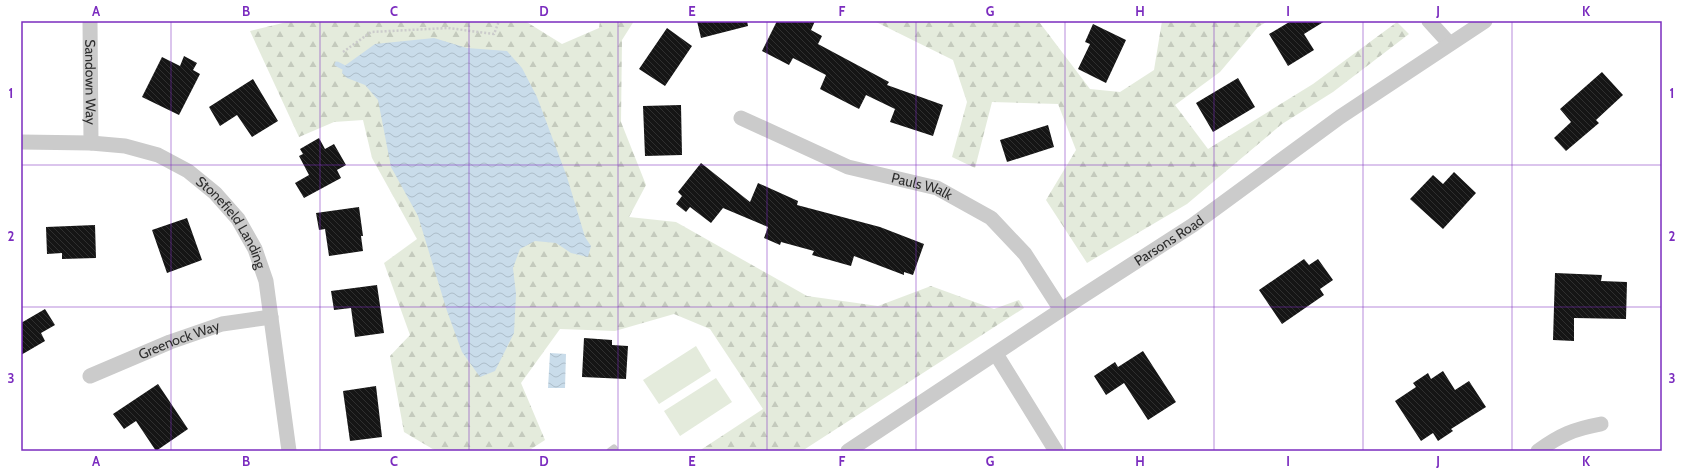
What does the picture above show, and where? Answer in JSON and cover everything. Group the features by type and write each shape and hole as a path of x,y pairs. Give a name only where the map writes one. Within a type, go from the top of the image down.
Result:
{"street":[{"name":"Sandown Way","path":"90,21 91,142"},
{"path":"1430,21 1449,43"},
{"name":"Parsons Road","path":"848,451 1061,310 1193,225 1340,117 1449,43 1485,21"},
{"name":"Pauls Walk","path":"742,118 848,167 937,188 992,218 1025,254 1061,310"},
{"name":"Stonefield Landing","path":"21,142 91,142 124,146 158,155 188,171 215,193 238,219 255,249 266,281 289,451"},
{"name":"Greenock Way","path":"90,376 170,342 222,324 271,317"},
{"path":"996,354 1056,451"},
{"path":"1538,451 1554,439 1575,429 1601,424"}],"path":[{"path":"343,52 371,32 448,28 494,34 499,21"}],"green space":[{"path":"291,21 525,21 562,44 599,28 600,21 634,21 622,40 621,122 646,185 629,217 676,222 807,296 878,306 931,286 994,309 1019,300 1024,308 802,451 699,451 763,409 710,329 674,314 615,331 560,329 521,383 545,440 528,451 436,451 404,432 390,356 410,335 384,263 417,239 372,158 363,120 334,122 299,137 250,31"},
{"path":"874,21 1013,21 1040,23 1090,89 1120,92 1154,70 1162,21 1268,21 1258,27 1220,72 1175,105 1208,149 1313,84 1397,22 1409,34 1333,92 1282,124 1187,204 1087,263 1046,200 1076,150 1058,104 992,102 975,168 952,157 967,102 953,60"},
{"path":"696,346 711,371 659,404 643,380"},
{"path":"716,378 732,402 680,436 664,411"}],"water":[{"path":"434,38 467,48 507,51 522,68 537,97 567,177 585,237 591,246 588,257 571,253 556,243 535,241 520,249 513,268 516,294 514,333 495,371 480,377 462,352 447,311 418,216 391,167 378,100 365,85 347,78 342,73 343,67 375,44"},
{"path":"550,353 566,354 565,388 548,388"}],"building":[{"path":"697,21 747,21 748,26 701,38"},
{"path":"777,21 815,21 811,30 822,36 818,44 889,82 887,85 943,105 933,136 890,122 895,109 866,95 859,109 820,89 826,75 793,58 789,65 762,51"},
{"path":"1291,21 1325,21 1304,34 1314,50 1288,66 1269,34"},
{"path":"1093,24 1126,40 1106,83 1078,69 1090,44 1085,42"},
{"path":"667,28 692,46 665,86 639,69"},
{"path":"184,56 197,63 193,70 200,74 179,115 142,97 162,57 180,66"},
{"path":"1602,72 1623,95 1596,120 1599,123 1566,151 1554,138 1571,122 1560,109"},
{"path":"1238,78 1255,107 1213,132 1196,103"},
{"path":"253,79 278,121 252,137 237,115 220,126 209,107"},
{"path":"681,105 682,155 645,156 643,106"},
{"path":"1048,125 1054,147 1007,162 1000,140"},
{"path":"319,138 325,149 334,144 346,165 337,170 341,178 304,198 295,183 309,175 299,156 303,154 300,149"},
{"path":"701,163 750,202 758,183 798,201 797,205 880,227 924,244 913,275 904,272 904,275 854,256 851,266 812,255 814,251 781,242 780,245 764,238 768,227 723,208 711,223 690,207 686,212 676,204 682,196 678,192"},
{"path":"1454,172 1476,193 1443,229 1410,199 1433,175 1443,184"},
{"path":"359,207 363,236 361,236 363,251 329,256 325,229 319,230 316,213"},
{"path":"187,218 202,260 167,273 152,230"},
{"path":"95,225 96,258 62,259 62,253 47,254 46,227"},
{"path":"1304,259 1309,265 1318,259 1333,280 1320,289 1324,295 1282,324 1259,290"},
{"path":"1555,273 1602,275 1601,281 1627,282 1626,319 1574,318 1574,341 1553,340"},
{"path":"377,285 384,333 355,337 351,308 334,310 331,291"},
{"path":"45,309 55,325 41,333 45,341 21,355 21,323"},
{"path":"584,338 612,340 612,345 628,346 626,379 582,377"},
{"path":"1143,351 1176,402 1148,420 1124,383 1106,395 1094,376 1115,362 1118,367"},
{"path":"1443,371 1455,390 1469,381 1486,407 1451,429 1453,431 1438,441 1433,433 1421,441 1395,401 1416,387 1413,383 1428,373 1431,379"},
{"path":"158,384 188,429 156,451 136,421 124,429 113,414"},
{"path":"376,386 382,437 350,441 343,391"}],"waterway":[{"path":"337,64 343,67"}]}
